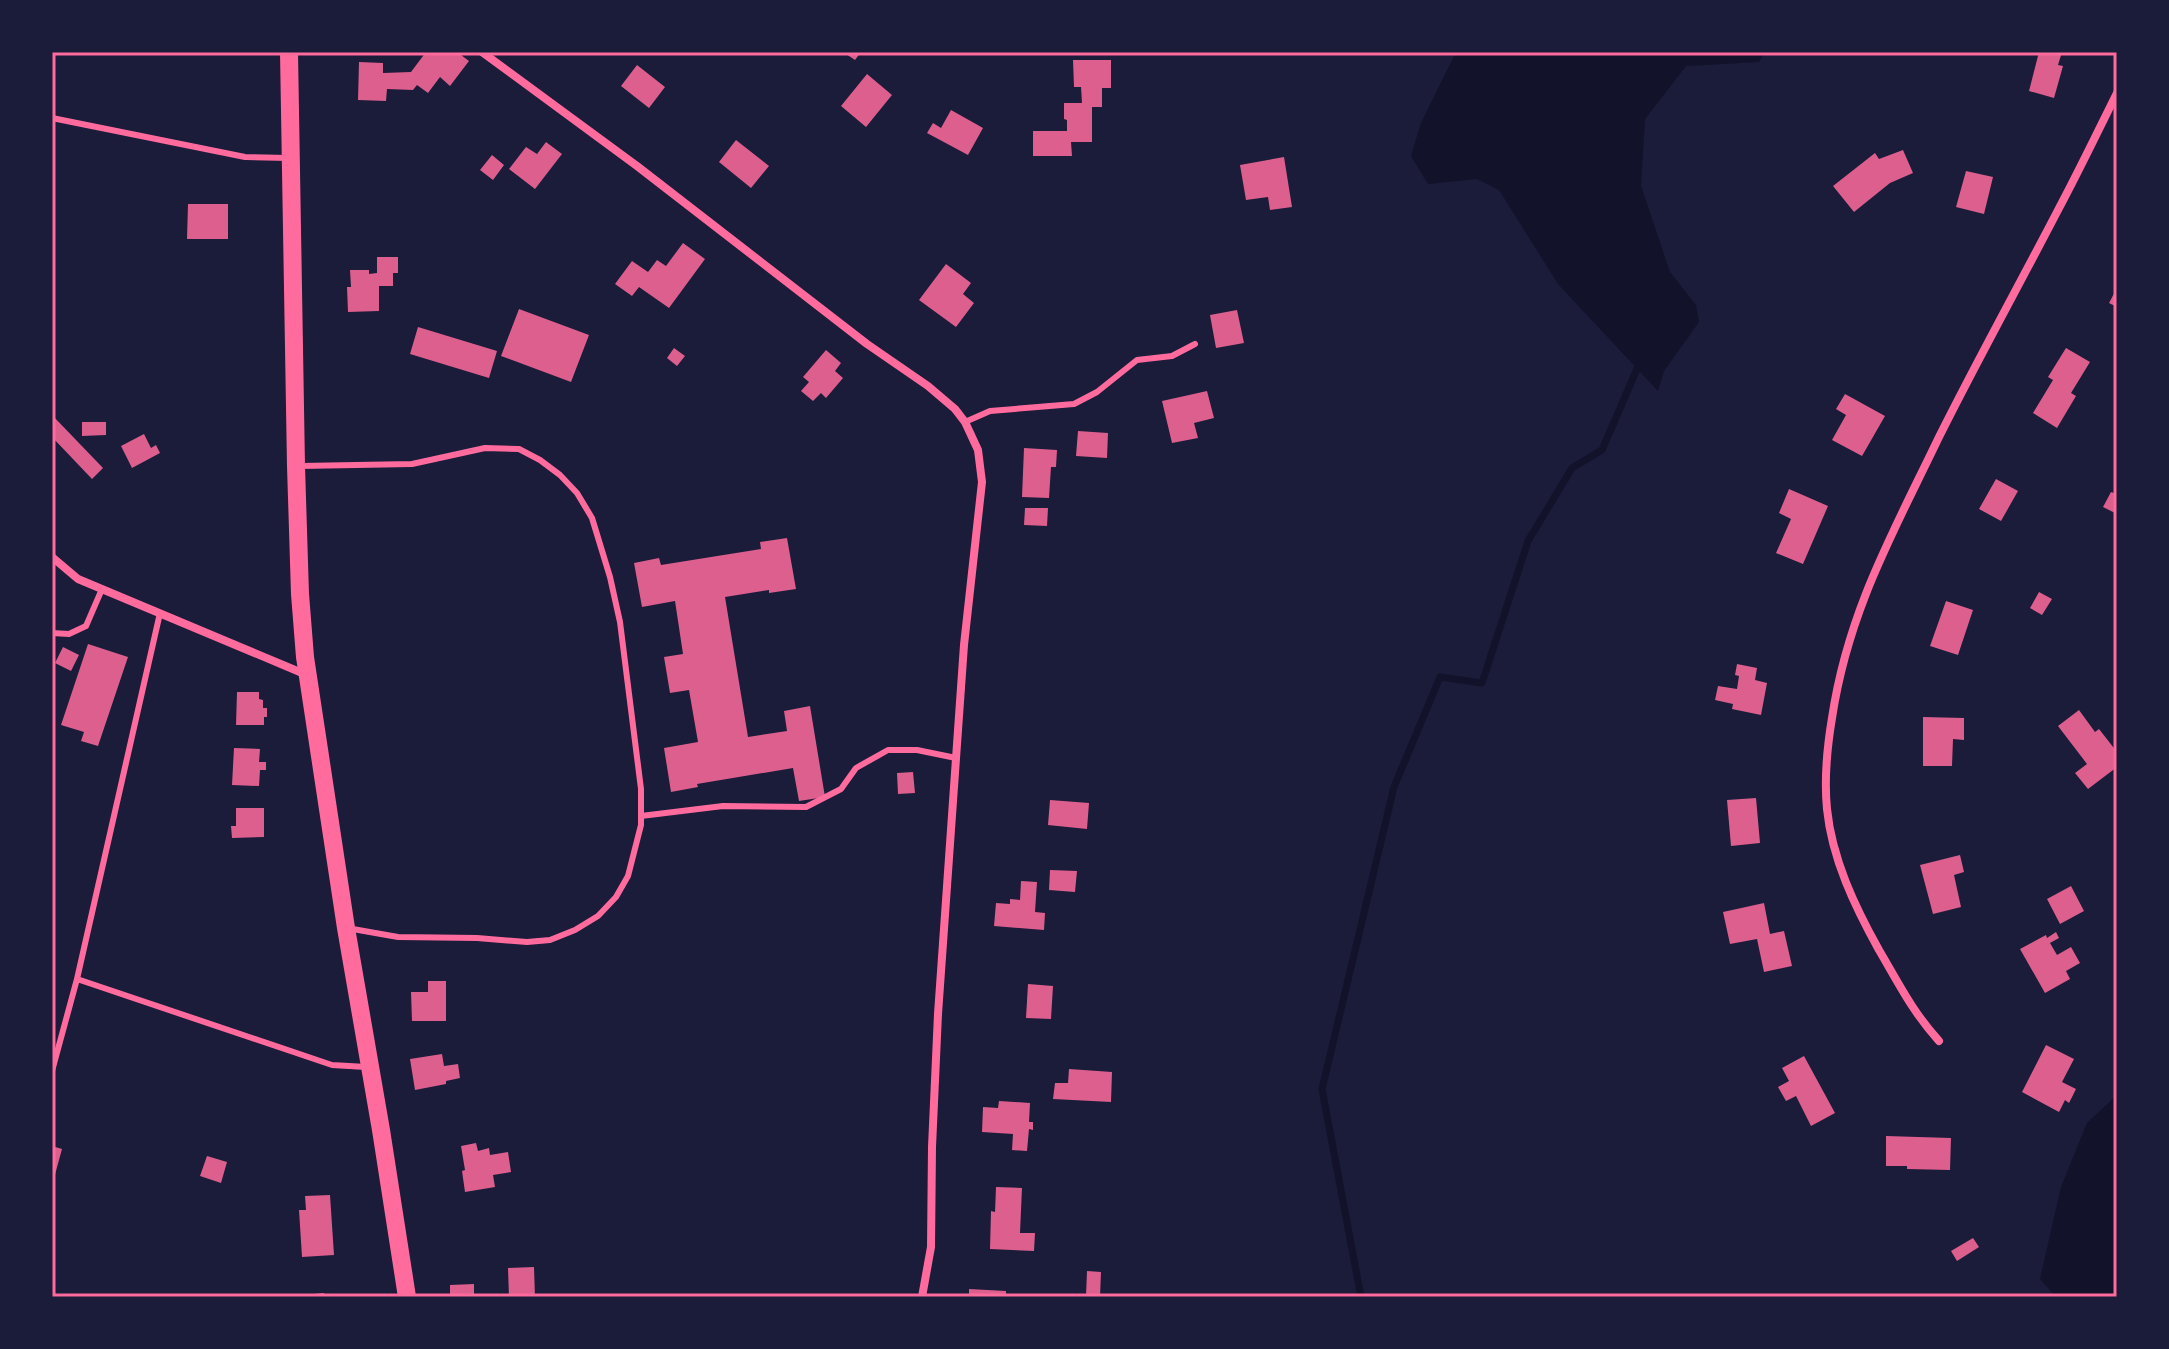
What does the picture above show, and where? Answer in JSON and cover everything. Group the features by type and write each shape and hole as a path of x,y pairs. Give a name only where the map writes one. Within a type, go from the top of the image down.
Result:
{"main road":[{"path":"289,52 300,594 308,675 346,928 407,1297"}],"street":[{"path":"482,52 662,184 867,344 928,386 955,409 978,450 982,482 969,593 956,758 938,1027 931,1247 922,1297"},
{"path":"1939,1041 1904,995 1865,925 1843,873 1827,810 1826,774 1834,700 1857,616 1889,537 1978,358 2117,93"},
{"path":"52,557 78,579 308,675"}],"lane":[{"path":"52,118 245,157 291,158"},
{"path":"965,422 990,411 1074,404 1097,392 1137,360 1172,356 1195,344"},
{"path":"296,466 412,464 485,448 519,449 560,475 577,493 592,518 610,577 620,622 641,789 636,850 628,876 616,897 598,916 575,930 550,940 527,942 398,937 346,928"},
{"path":"52,633 69,634 86,626 102,589"},
{"path":"52,1071 77,979 160,613"},
{"path":"641,816 723,806 806,807 841,789 856,768 888,750 917,750 956,758"},
{"path":"77,979 332,1065 370,1067"}],"shaded area":[{"path":"1456,52 1765,52 1759,62 1686,66 1645,119 1641,186 1670,272 1696,305 1699,322 1664,371 1658,391 1558,284 1499,190 1477,179 1428,184 1411,156 1421,123"},
{"path":"2117,1095 2117,1297 2056,1297 2040,1279 2061,1187 2087,1123"}],"building":[{"path":"426,52 457,52 469,61 450,86 440,77 428,93 417,85 413,90 387,89 386,101 358,100 359,62 383,63 383,73 411,72"},
{"path":"843,52 861,52 855,60"},
{"path":"2039,52 2062,52 2058,65 2063,66 2054,98 2029,91"},
{"path":"1073,60 1111,60 1111,88 1102,88 1102,107 1092,107 1092,142 1071,142 1072,156 1033,156 1033,131 1067,131 1064,103 1082,103 1081,87 1074,87"},
{"path":"637,65 665,87 649,108 621,86"},
{"path":"867,74 892,95 866,127 841,106"},
{"path":"951,110 983,128 968,155 927,133 933,123 941,128"},
{"path":"736,140 769,166 751,188 719,162"},
{"path":"546,142 562,154 535,189 509,169 526,147 537,154"},
{"path":"1903,150 1913,173 1890,183 1854,212 1833,186 1875,153 1879,159"},
{"path":"492,155 504,165 493,180 480,170"},
{"path":"1284,157 1292,207 1270,210 1268,197 1246,200 1240,165"},
{"path":"1966,171 1993,177 1984,214 1956,207"},
{"path":"188,204 228,204 228,239 187,239"},
{"path":"683,243 705,259 669,308 639,287 632,296 615,284 632,261 648,272 657,260 666,266"},
{"path":"377,257 398,257 398,273 393,273 393,286 379,286 379,311 348,312 350,270 377,273"},
{"path":"946,264 971,283 963,294 974,303 956,327 919,300"},
{"path":"2117,288 2117,307 2109,303"},
{"path":"519,309 589,335 571,382 501,356"},
{"path":"1237,310 1244,343 1216,348 1210,315"},
{"path":"418,327 497,351 489,378 410,354"},
{"path":"674,348 685,356 677,366 667,358"},
{"path":"2066,348 2090,362 2071,393 2076,396 2057,428 2033,413 2053,380 2048,377"},
{"path":"826,350 841,363 835,371 843,378 826,398 821,393 813,401 801,391 809,382 803,377"},
{"path":"1207,391 1214,418 1194,423 1198,438 1172,443 1162,401"},
{"path":"1845,394 1885,416 1862,456 1832,440 1846,415 1836,409"},
{"path":"52,415 103,468 92,479 52,437"},
{"path":"82,422 106,422 106,435 82,436"},
{"path":"1078,431 1108,433 1107,458 1076,456"},
{"path":"144,434 151,448 156,445 160,453 132,468 121,446"},
{"path":"1024,448 1057,450 1056,467 1051,467 1049,498 1022,497"},
{"path":"1996,479 2018,491 2001,521 1979,509"},
{"path":"1789,489 1828,506 1803,564 1776,553 1791,519 1779,513"},
{"path":"2111,492 2117,494 2115,513 2103,507"},
{"path":"1025,508 1048,508 1047,526 1024,525"},
{"path":"787,538 796,589 725,597 748,737 787,731 784,711 810,706 825,797 799,801 793,768 697,784 698,787 671,792 664,748 698,742 689,690 670,693 664,657 683,654 675,601 642,607 634,563 659,558 661,565 761,549 760,542"},
{"path":"2039,592 2052,599 2042,615 2030,608"},
{"path":"1946,601 1973,610 1958,655 1930,646"},
{"path":"88,644 128,657 98,746 81,741 84,732 61,725"},
{"path":"63,647 79,655 71,671 55,663"},
{"path":"1737,664 1757,668 1755,680 1767,683 1761,715 1732,709 1733,704 1715,700 1718,686 1737,689"},
{"path":"237,692 259,692 263,708 267,708 264,725 236,725"},
{"path":"2079,710 2095,732 2099,729 2117,752 2117,767 2088,789 2075,773 2087,764 2058,726"},
{"path":"1923,717 1964,718 1964,740 1953,739 1952,766 1923,766"},
{"path":"234,748 260,749 259,762 266,762 266,770 260,770 259,786 232,785"},
{"path":"913,772 915,793 898,794 897,773"},
{"path":"1756,798 1760,843 1731,846 1727,800"},
{"path":"1050,800 1089,803 1087,829 1048,825"},
{"path":"236,808 264,808 264,837 232,838 231,826 236,826"},
{"path":"1960,855 1964,872 1954,875 1961,907 1933,914 1920,865"},
{"path":"1050,870 1077,871 1075,892 1049,890"},
{"path":"1021,881 1037,882 1035,912 1045,913 1044,930 994,926 996,903 1010,904 1010,899 1020,900"},
{"path":"2071,886 2084,911 2060,924 2047,899"},
{"path":"1764,903 1770,934 1784,931 1792,966 1764,972 1757,939 1730,944 1723,912"},
{"path":"2056,932 2059,938 2050,943 2057,955 2071,947 2080,963 2066,971 2070,979 2045,993 2020,949"},
{"path":"428,981 446,981 446,1021 412,1021 411,992 428,992"},
{"path":"1028,984 1053,986 1051,1019 1026,1018"},
{"path":"2046,1045 2074,1059 2062,1082 2076,1089 2069,1103 2065,1100 2059,1112 2022,1092"},
{"path":"442,1054 444,1066 458,1064 460,1078 415,1090 410,1059"},
{"path":"1804,1056 1835,1113 1811,1126 1796,1096 1786,1101 1778,1087 1789,1081 1782,1068"},
{"path":"1069,1069 1112,1072 1111,1102 1053,1099 1055,1083 1068,1083"},
{"path":"999,1101 1030,1103 1029,1122 1033,1122 1033,1130 1029,1129 1027,1151 1012,1150 1013,1134 982,1132 983,1107 998,1108"},
{"path":"1886,1136 1951,1138 1950,1170 1886,1166"},
{"path":"476,1143 478,1151 489,1148 490,1155 508,1152 511,1172 493,1175 495,1187 465,1192 461,1146"},
{"path":"52,1146 62,1149 53,1182 52,1182"},
{"path":"207,1156 227,1162 221,1183 200,1176"},
{"path":"996,1187 1022,1188 1020,1233 1035,1233 1034,1251 990,1249 991,1211 995,1212"},
{"path":"330,1195 334,1255 302,1257 299,1210 306,1210 305,1196"},
{"path":"1973,1238 1979,1247 1957,1261 1951,1251"},
{"path":"534,1267 535,1297 509,1297 508,1268"},
{"path":"1087,1271 1101,1272 1100,1297 1086,1296"},
{"path":"474,1284 474,1297 450,1297 450,1285"},
{"path":"969,1289 1006,1291 1006,1297 969,1297"},
{"path":"324,1293 324,1297 304,1297 304,1295"}],"waterway":[{"path":"1361,1297 1322,1089 1394,787 1440,677 1482,683 1528,541 1572,468 1602,450 1640,362"}]}
